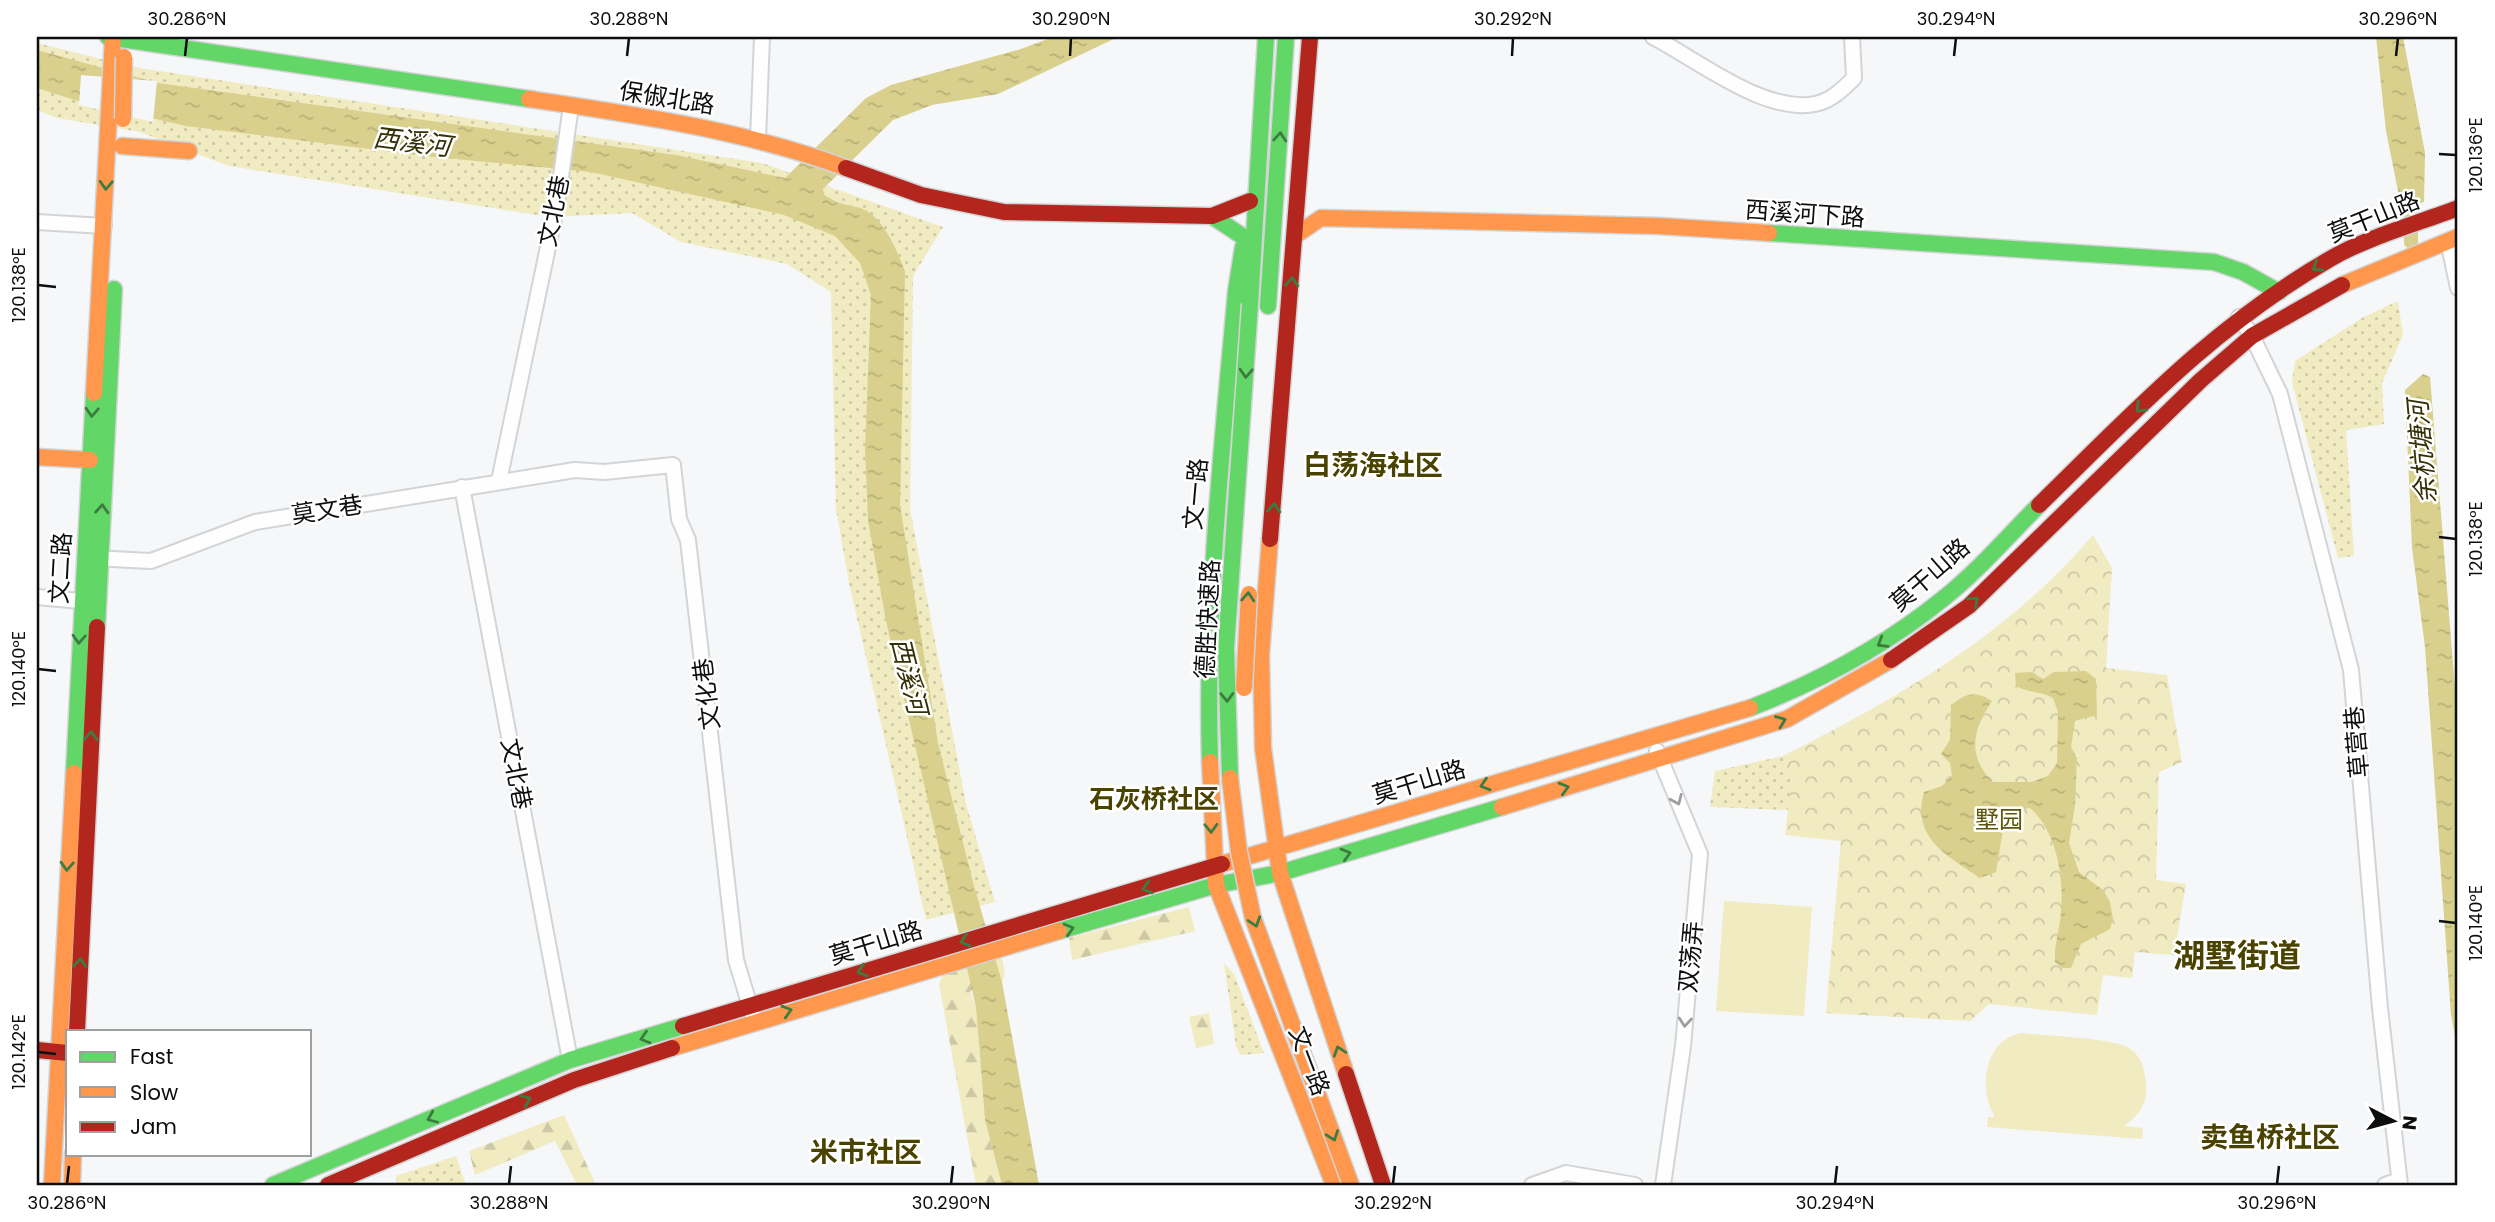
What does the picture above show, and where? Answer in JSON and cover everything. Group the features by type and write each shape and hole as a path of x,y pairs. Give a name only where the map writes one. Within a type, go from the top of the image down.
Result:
{"main road":[{"name":"文一路","path":"1260,37 1250,201 1236,291 1210,592 1208,739 1213,868 1216,885 1334,1185"},
{"name":"德胜快速路","path":"1266,37 1226,648 1228,759 1239,852 1253,918 1351,1185"},
{"path":"1268,313 1286,37"},
{"name":"文一路","path":"1314,39 1261,655 1263,748 1280,873 1383,1185"},
{"name":"保俶北路","path":"117,43 691,123 798,150 921,195 958,205 1004,212 1212,216 1250,201"},
{"name":"文二路","path":"52,1185 62,1053 81,601 92,558 90,460 104,226 116,118 117,43"},
{"name":"文二路","path":"77,1030 92,558 122,146 116,118"},
{"path":"122,146 189,151"},
{"path":"1296,235 1321,218 1299,195"},
{"name":"莫干山路","path":"328,1185 574,1080 928,951 1726,717 1796,690 1885,643 1946,597 2188,359 2239,317 2332,257 2458,208"},
{"path":"1212,216 1245,237"},
{"name":"西溪河下路","path":"1321,218 1659,226 2162,256 2214,262 2243,272 2279,292"},
{"name":"莫干山路","path":"273,1185 570,1060 934,968 1216,885 1280,873 1787,719 1896,657 1959,614 2201,380 2252,336 2339,286 2453,239"},
{"path":"37,457 90,460"},
{"name":"德胜快速路","path":"1247,769 1244,659 1249,584"},
{"path":"1208,739 1232,771 1247,769 1263,748"},
{"path":"1254,835 1265,894 1368,1185"},
{"path":"37,1050 62,1053"},
{"path":"72,1185 73,1156"}],"street":[{"path":"758,139 762,37"},
{"path":"1653,37 1754,94 1782,103 1814,104 1836,96 1854,78 1852,37"},
{"name":"文北巷","path":"499,481 556,204 572,106"},
{"path":"37,222 104,226"},
{"path":"2453,239 2458,288"},
{"name":"草营巷","path":"2239,317 2252,336 2280,394 2351,670 2395,1184"},
{"name":"文化巷","path":"575,470 604,472 673,465 679,519 688,540 736,960 752,1013"},
{"name":"莫文巷","path":"92,558 151,561 255,522 575,470"},
{"name":"文北巷","path":"462,487 570,1060"},
{"path":"37,597 81,601"},
{"name":"双荡弄","path":"1654,736 1658,758 1700,853 1684,1046 1663,1185"},
{"path":"1532,1185 1566,1173 1634,1185"}],"green space":[{"path":"37,43 133,67 762,163 943,227 913,276 910,509 966,804 995,902 926,920 849,583 836,509 831,292 787,264 681,242 632,213 550,217 229,166 140,132 57,118 37,110"},
{"path":"2398,301 2403,335 2382,383 2384,424 2346,430 2354,556 2338,558 2292,382 2295,361 2362,318"},
{"name":"墅园","path":"2093,535 2112,568 2106,668 2167,675 2182,762 2159,772 2156,880 2186,884 2174,955 2135,952 2132,978 2103,975 2097,1015 1989,1004 1970,1021 1826,1013 1841,841 1785,835 1792,774 1783,756 1869,711 1950,661 2025,603 2060,571"},
{"path":"1783,756 1792,774 1788,810 1710,807 1715,771"},
{"path":"1724,901 1812,907 1804,1016 1716,1011"},
{"path":"1189,907 1195,931 1072,960 1069,938"},
{"path":"1002,957 1005,974 1002,982 970,991 976,1007 985,1120 1002,1185 976,1185 939,984 945,971"},
{"path":"1224,963 1234,974 1264,1053 1240,1055 1236,1046"},
{"path":"1209,1013 1214,1044 1196,1048 1189,1017"},
{"path":"2022,1033 2109,1042 2133,1051 2144,1069 2146,1092 2141,1109 2124,1126 2143,1128 2142,1139 1987,1127 1988,1117 1995,1117 1986,1092 1988,1066 1992,1055 2009,1037"},
{"path":"564,1115 596,1185 577,1185 555,1141 475,1175 469,1151"},
{"path":"456,1156 466,1185 397,1185 396,1176"}],"water":[{"name":"西溪河","path":"1053,37 1118,37 998,94 932,105 893,120 823,189 823,194 832,200 860,208 876,218 888,235 905,271 900,505 938,743 974,886 1002,982 1039,1185 1002,1185 985,1120 976,1007 886,621 868,520 865,449 871,295 860,263 835,236 784,215 591,172 425,156 186,126 81,102 37,88 37,50 158,83 676,155 785,178 866,98 891,85 1021,49"},
{"path":"2376,37 2403,37 2425,153 2424,202 2401,206 2386,131"},
{"path":"2423,374 2430,377 2458,726 2458,1053 2451,1015 2425,647 2412,548 2405,390"},
{"path":"2086,671 2096,679 2097,715 2075,721 2071,747 2077,758 2075,805 2069,843 2079,872 2104,891 2110,902 2113,919 2110,929 2081,944 2071,968 2063,968 2055,962 2062,898 2060,870 2047,829 2039,818 2030,808 2006,812 1996,872 1980,878 1935,844 1927,833 1921,808 1924,792 1942,786 1952,776 1950,763 1941,754 1950,740 1951,705 1971,694 1981,695 1992,701 1977,732 1975,742 1979,762 1993,782 2031,782 2048,776 2057,763 2058,712 2053,698 2016,686 2015,673 2032,672 2043,679 2054,672"}],"pier":[{"path":"81,75 157,81 153,122 79,105"}],"waterway":[{"name":"余杭塘河","path":"2410,188 2411,242"}],"traffic: fast":[{"path":"108,37 529,99"},
{"path":"1250,304 1266,37"},
{"path":"1268,306 1286,37"},
{"path":"1212,216 1245,238"},
{"path":"1769,233 2214,262 2243,272 2279,292"},
{"path":"1210,762 1212,585 1225,409 1243,247"},
{"path":"97,627 114,289"},
{"path":"1230,778 1226,648 1250,304"},
{"path":"74,773 94,393"},
{"path":"1750,708 1827,674 1899,632 1957,588 2039,505"},
{"path":"1059,931 1216,885 1280,873 1502,807"},
{"path":"273,1185 570,1060 683,1026"}],"traffic: slow":[{"path":"94,393 113,37"},
{"path":"123,119 124,57"},
{"path":"529,99 689,125 768,143 846,168"},
{"path":"122,146 189,151"},
{"path":"1296,235 1321,218 1659,226 1769,233"},
{"path":"2342,285 2458,237"},
{"path":"37,457 90,460"},
{"path":"1270,539 1261,655 1263,748 1280,873 1346,1074"},
{"path":"1244,688 1249,594"},
{"path":"1502,807 1787,719 1891,660"},
{"path":"1222,864 1750,708"},
{"path":"1210,762 1216,885 1334,1185"},
{"path":"52,1185 74,773"},
{"path":"1230,778 1239,852 1253,918 1351,1185"},
{"path":"672,1048 1059,931"},
{"path":"72,1185 73,1156"}],"traffic: jam":[{"path":"1270,539 1310,37"},
{"path":"846,168 921,195 1004,212 1212,216 1250,201"},
{"path":"2039,505 2177,372 2249,312 2344,251 2458,208"},
{"path":"1891,660 1969,606 2201,380 2252,336 2342,285"},
{"path":"77,1030 97,627"},
{"path":"683,1026 1222,864"},
{"path":"328,1185 574,1080 672,1048"},
{"path":"37,1050 66,1053"},
{"path":"1346,1074 1383,1185"}],"district":[{"name":"白荡海社区","path":"1373,465"},
{"name":"石灰桥社区","path":"1154,799"},
{"name":"湖墅街道","path":"2237,956"},
{"name":"卖鱼桥社区","path":"2270,1137"},
{"name":"米市社区","path":"866,1152"}]}
